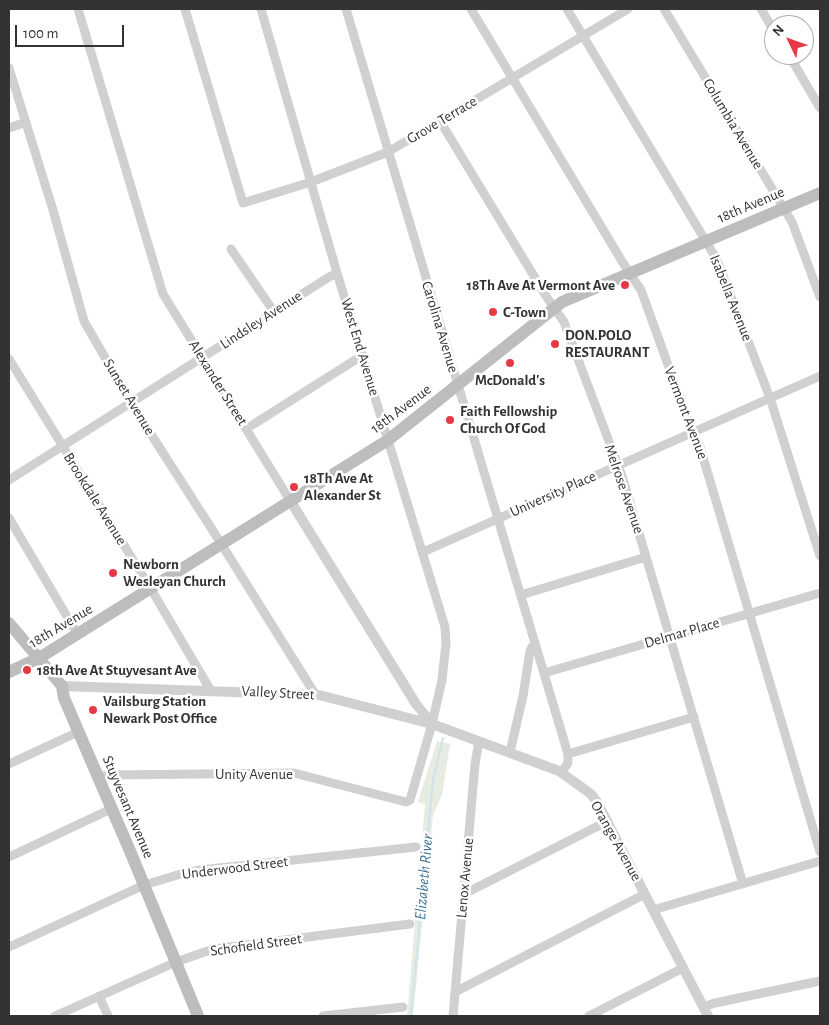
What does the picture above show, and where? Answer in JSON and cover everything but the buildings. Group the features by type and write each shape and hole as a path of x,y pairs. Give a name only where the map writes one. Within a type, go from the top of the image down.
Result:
{"main road":[{"name":"18th Avenue","path":"9,672 39,658 78,635 388,440 555,307 567,300 820,193"},
{"name":"Stuyvesant Avenue","path":"9,623 62,686 64,698 78,732 198,1016"}],"street":[{"name":"Alexander Street","path":"78,9 163,294 416,704 432,724"},
{"name":"Grove Terrace","path":"185,9 243,203 311,182 388,152 628,9"},
{"name":"West End Avenue","path":"261,9 338,273 445,626 446,643 442,680 432,724 408,802"},
{"name":"Carolina Avenue","path":"346,9 568,754"},
{"name":"Vermont Avenue","path":"472,9 641,290 700,447 820,852"},
{"name":"Isabella Avenue","path":"567,9 707,241 720,267 770,398 820,556"},
{"name":"Columbia Avenue","path":"664,9 794,226 820,297"},
{"path":"795,65 820,108"},
{"name":"Sunset Avenue","path":"9,68 53,210 84,321 131,403 315,694"},
{"name":"Melrose Avenue","path":"440,121 546,296 564,322 618,466 743,884"},
{"path":"9,128 26,122"},
{"path":"231,249 274,312"},
{"name":"Lindsley Avenue","path":"9,480 338,273"},
{"path":"246,429 363,355"},
{"name":"Brookdale Avenue","path":"9,360 151,589 211,690"},
{"name":"University Place","path":"422,552 820,376"},
{"path":"9,518 78,635"},
{"path":"521,595 646,557"},
{"name":"Delmar Place","path":"544,673 820,593"},
{"path":"510,752 523,696 531,648 536,645"},
{"name":"Valley Street","path":"62,686 74,688 315,694 432,724"},
{"path":"562,772 568,763 568,754 694,717"},
{"name":"Orange Avenue","path":"432,724 562,772 594,798 608,821 706,1012"},
{"path":"9,764 78,732"},
{"name":"Lenox Avenue","path":"452,1016 475,764 479,741"},
{"name":"Unity Avenue","path":"97,777 108,775 294,773 408,802"},
{"path":"9,857 111,809"},
{"path":"464,894 608,821"},
{"name":"Underwood Street","path":"9,947 144,885 181,874 200,870 416,847"},
{"path":"654,910 820,861"},
{"path":"455,992 645,894"},
{"name":"Schofield Street","path":"55,1016 176,962 213,949 410,924"},
{"path":"590,1016 683,968"},
{"path":"706,1012 715,1003 820,981"},
{"path":"99,996 108,1016"},
{"path":"322,1016 403,1007"}],"shaded area":[{"path":"437,741 450,744 442,795 433,815 413,1016 407,1016 425,804 418,802"}],"waterway":[{"name":"Elizabeth River","path":"411,1016 433,780 443,738"}],"place":[{"name":"18Th Ave At Vermont Ave","path":"625,285"},
{"name":"C-Town","path":"493,312"},
{"name":"DON.POLO RESTAURANT","path":"555,344"},
{"name":"McDonald's","path":"510,363"},
{"name":"Faith Fellowship Church Of God","path":"450,420"},
{"name":"18Th Ave At Alexander St","path":"294,487"},
{"name":"Newborn Wesleyan Church","path":"113,573"},
{"name":"18th Ave At Stuyvesant Ave","path":"27,670"},
{"name":"Vailsburg Station Newark Post Office","path":"93,710"}]}
